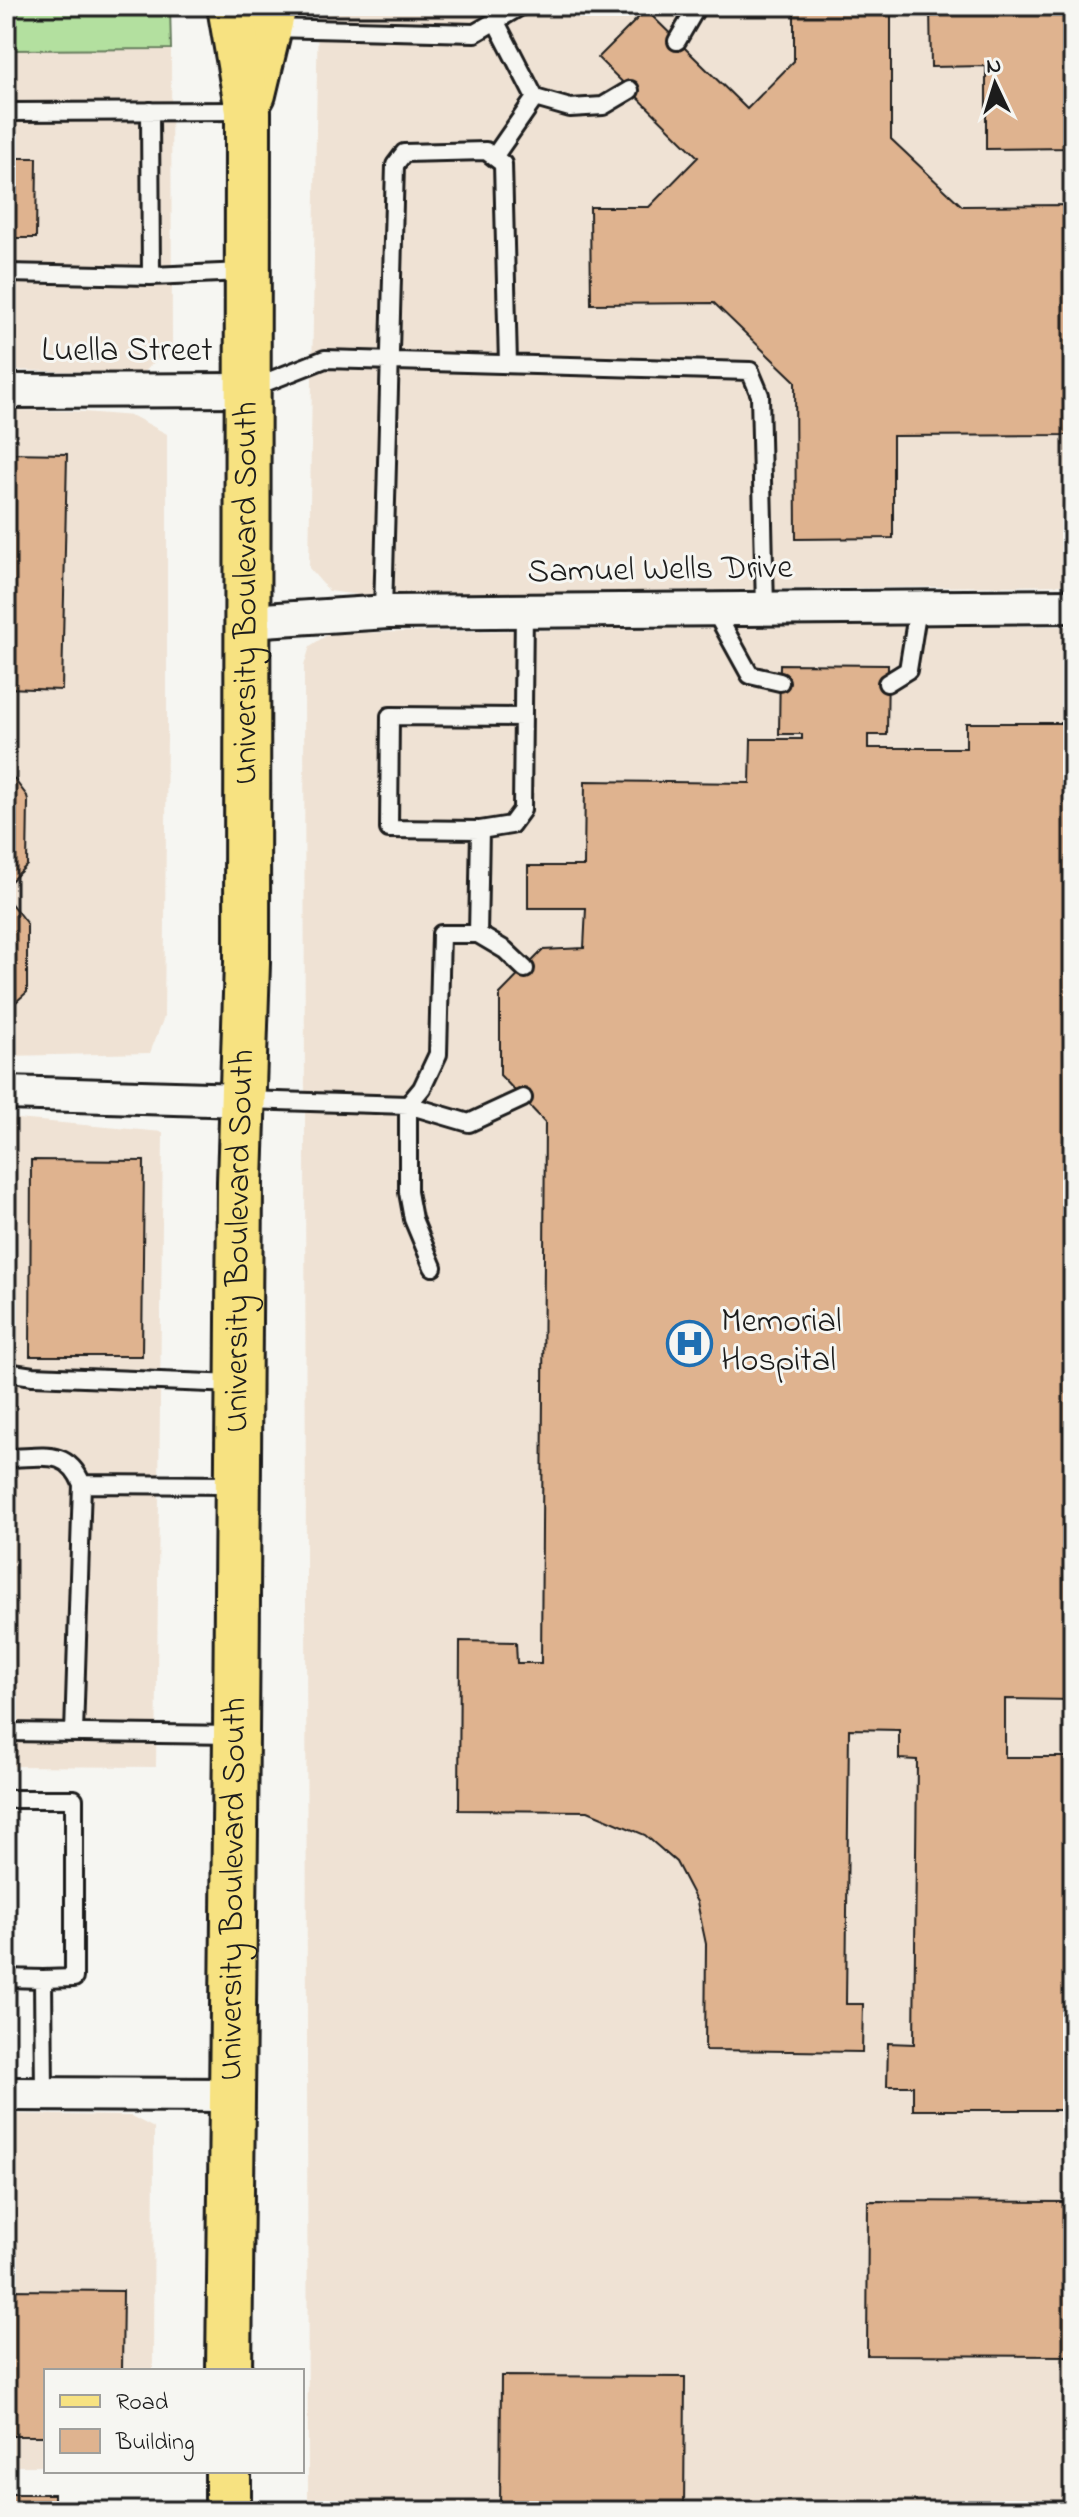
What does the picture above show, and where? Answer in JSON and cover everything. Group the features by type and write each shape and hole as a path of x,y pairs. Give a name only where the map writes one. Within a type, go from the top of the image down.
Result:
{"main road":[{"name":"University Boulevard South","path":"229,2369 238,1385 247,963 248,111 251,20"},
{"path":"228,2473 228,2511"}],"street":[{"name":"Luella Street","path":"6,391 248,390"},
{"name":"Samuel Wells Drive","path":"248,621 383,612 1073,606"},
{"path":"6,1093 242,1100"},
{"path":"6,2094 232,2095"}],"lane":[{"path":"251,20 475,33 521,6"},
{"path":"677,41 695,6"},
{"path":"496,22 535,98 570,108 603,106 630,90"},
{"path":"494,157 535,98"},
{"path":"150,111 151,276"},
{"path":"6,112 248,111"},
{"path":"383,612 395,165 404,153 486,151 503,164 508,364"},
{"path":"6,273 151,276 248,272"},
{"path":"248,390 325,359 750,371 760,395 765,608"},
{"path":"713,608 750,675 780,682"},
{"path":"887,683 908,670 918,608"},
{"path":"523,717 390,716 389,829 480,830 511,825 522,810 523,717 524,610"},
{"path":"478,934 480,830"},
{"path":"433,1267 413,1219 408,1192 408,1105 422,1088 438,1054 441,934 478,934 505,950 525,969"},
{"path":"242,1100 408,1105 469,1123 523,1098"},
{"path":"6,1372 33,1376 238,1385"},
{"path":"6,1458 62,1458 76,1469 82,1484 74,1733"},
{"path":"82,1484 238,1485"},
{"path":"6,1732 236,1735"},
{"path":"6,1799 74,1799 74,1978 6,1978"},
{"path":"43,1979 44,2094"}],"shaded area":[{"path":"318,6 1073,6 1073,585 358,595 329,591 309,568"},
{"path":"171,49 172,347 142,373 6,370 6,50"},
{"path":"6,410 133,416 167,434 164,1017 150,1053 6,1056"},
{"name":"Memorial Hospital","path":"1073,626 1073,2511 308,2511 304,666 310,646 330,633"},
{"path":"6,1118 163,1132 156,1767 6,1766"},
{"path":"6,2114 131,2116 154,2128 153,2369 44,2369 44,2466 6,2466"}],"green space":[{"path":"6,6 170,6 171,49 6,50"}],"building":[{"path":"794,6 891,6 891,139 962,206 1073,205 1073,435 893,436 893,538 796,539 795,381 714,303 591,304 590,207 649,207 698,157 598,58 646,10 747,109 794,61"},
{"path":"930,6 1073,6 1073,148 986,149 986,66 931,67"},
{"path":"6,158 37,158 36,238 6,238"},
{"path":"6,453 67,454 62,690 6,688"},
{"path":"780,664 888,665 887,735 868,735 868,748 966,748 966,723 1073,723 1073,1700 1005,1699 1005,1757 1073,1757 1073,2110 913,2110 913,2086 887,2086 888,2043 914,2044 917,1760 899,1759 899,1730 849,1729 846,2004 863,2004 862,2052 705,2050 706,1944 697,1902 676,1862 645,1835 588,1811 459,1810 460,1641 516,1642 517,1663 541,1663 545,1122 500,1075 500,994 543,950 584,948 586,908 528,908 528,866 584,866 585,781 750,783 751,739 802,739 802,734 779,734"},
{"path":"6,775 11,775 28,801 27,865 10,882 9,901 27,924 27,992 6,1011"},
{"path":"31,1160 144,1161 142,1356 30,1356"},
{"path":"868,2201 1073,2202 1073,2356 867,2355"},
{"path":"6,2290 123,2291 122,2369 44,2369 44,2436 6,2436"},
{"path":"501,2376 685,2377 684,2511 500,2511"},
{"path":"6,2494 54,2494 54,2511 6,2511"}],"place":[{"name":"Memorial Hospital","path":"690,1343"}]}
